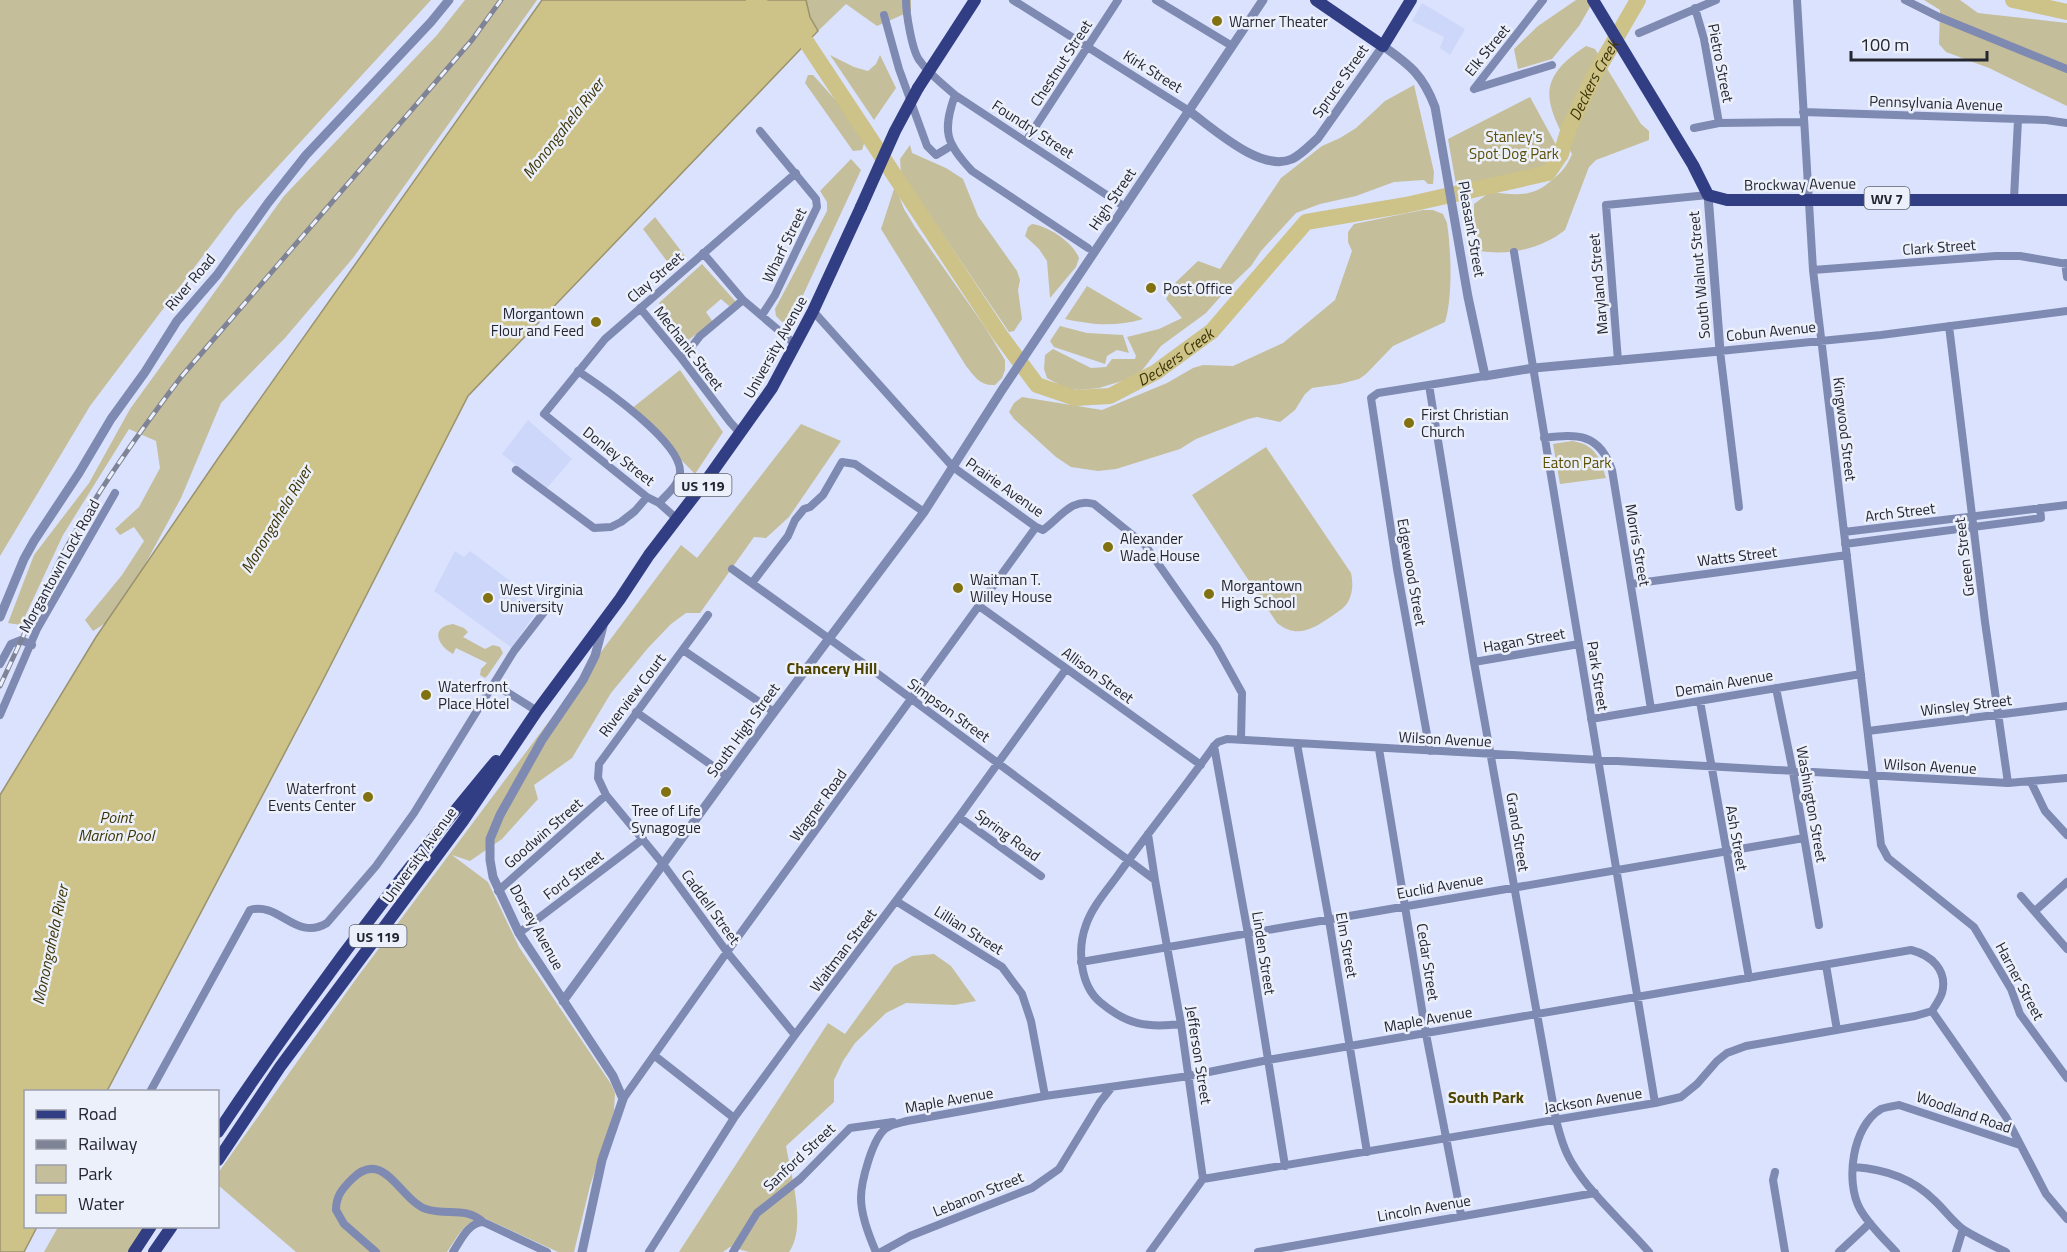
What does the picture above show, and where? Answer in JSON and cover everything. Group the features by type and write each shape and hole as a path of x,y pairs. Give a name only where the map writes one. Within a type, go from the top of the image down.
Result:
{"main road":[{"name":"University Avenue","path":"219,1158 280,1067 463,821 537,711 772,388 813,311 895,131 918,88 975,0"},
{"name":"Pleasant Street","path":"1316,0 1383,46"},
{"name":"Spruce Street","path":"1383,46 1411,0"},
{"name":"South Walnut Street","path":"1593,0 1708,195"},
{"name":"Brockway Avenue","path":"1708,195 1727,200 2014,198 2067,200"},
{"name":"University Avenue","path":"219,1131 312,995 451,814 537,711"},
{"path":"135,1252 150,1228"},
{"path":"154,1252 171,1228"}],"street":[{"name":"River Road","path":"0,617 24,559 34,542 111,419 145,372 177,321 217,275 268,203 306,155 449,0"},
{"name":"Foundry Street","path":"906,0 908,21 918,60 955,95 1125,207"},
{"name":"Kirk Street","path":"1013,0 1189,111 1236,145 1269,161 1278,161"},
{"name":"Chestnut Street","path":"1026,141 1118,0"},
{"path":"1156,0 1232,46"},
{"name":"High Street","path":"986,416 1263,0"},
{"name":"Elk Street","path":"1543,0 1474,89 1552,66"},
{"path":"1639,33 1716,0"},
{"name":"Kingwood Street","path":"1797,0 1813,270 1881,845 1888,858"},
{"path":"1905,0 1939,17 2067,69"},
{"name":"Pietro Street","path":"1695,8 1704,39 1719,123"},
{"path":"884,15 899,69 927,146 936,155 951,146"},
{"name":"Pleasant Street","path":"1383,46 1416,72 1428,87 1435,107 1468,297 1485,376"},
{"name":"Spruce Street","path":"1278,161 1292,159 1318,138 1383,46"},
{"path":"955,95 947,124 947,135 951,146 972,171 1088,248"},
{"name":"Pennsylvania Avenue","path":"1803,112 2067,123"},
{"path":"2014,198 2018,120"},
{"path":"1694,128 1719,123 1804,122"},
{"name":"Wharf Street","path":"760,132 816,199 817,207 775,295 762,315"},
{"name":"Clay Street","path":"544,414 605,339 796,173"},
{"name":"Brockway Avenue","path":"1606,205 1708,195"},
{"name":"South Walnut Street","path":"1708,195 1720,351 1738,507"},
{"name":"Maryland Street","path":"1606,205 1618,361"},
{"name":"Park Street","path":"1514,252 1655,1103"},
{"path":"703,253 743,300 796,345"},
{"name":"Clark Street","path":"1813,270 1996,256 2020,256 2066,263"},
{"path":"2066,263 2067,277"},
{"path":"682,358 699,336 743,300"},
{"name":"Mechanic Street","path":"640,308 740,433"},
{"name":"Prairie Avenue","path":"813,311 953,467 1036,527 1043,530 1072,505 1087,502 1094,504 1145,545 1216,646 1238,682 1243,700 1241,739"},
{"name":"Cobun Avenue","path":"1371,396 1534,368 1821,341 2067,311"},
{"name":"Green Street","path":"1949,326 1973,527 2008,783"},
{"path":"578,371 631,409 659,436 677,459 680,476 659,503"},
{"name":"Grand Street","path":"1429,386 1474,662 1556,1120 1573,1165 1595,1193 1649,1252"},
{"name":"Edgewood Street","path":"1371,396 1397,569 1430,751"},
{"name":"Donley Street","path":"544,414 677,519"},
{"name":"South High Street","path":"563,1001 774,712 924,512 986,416"},
{"name":"Morris Street","path":"1544,438 1569,435 1584,437 1594,442 1608,459 1612,470 1651,709"},
{"path":"752,583 788,536 795,520 804,509 810,507 822,495 842,462 855,464 924,512"},
{"path":"516,470 594,528 611,527 621,522 635,511 647,496"},
{"name":"Morgantown Lock Road","path":"0,664 11,644 21,640 32,645 37,629 114,493"},
{"name":"Arch Street","path":"1844,532 2067,504"},
{"name":"Arch Street","path":"1845,544 2041,519 2040,508"},
{"name":"Wagner Road","path":"623,1099 1036,527"},
{"name":"Watts Street","path":"1631,585 1846,555"},
{"name":"Simpson Street","path":"732,569 829,638 1128,860"},
{"name":"Allison Street","path":"979,606 1201,765"},
{"path":"151,1090 250,910 265,909 306,928 321,927 327,923 376,866 414,813 515,650 548,608"},
{"name":"Riverview Court","path":"606,795 598,778 599,764 708,615"},
{"name":"Dorsey Avenue","path":"604,621 595,656 583,680 542,740 500,815 490,839 490,860 498,891 519,933 613,1076 623,1099"},
{"name":"Hagan Street","path":"1474,662 1578,644"},
{"path":"0,715 32,645"},
{"path":"682,650 774,712"},
{"name":"Waitman Street","path":"650,1252 734,1118 959,817 1066,669"},
{"name":"Demain Avenue","path":"1591,719 1861,674"},
{"path":"494,684 537,711"},
{"name":"Washington Street","path":"1776,688 1819,926"},
{"name":"Ash Street","path":"1700,702 1749,978"},
{"name":"Winsley Street","path":"1868,731 2067,706"},
{"path":"636,712 727,776"},
{"name":"Wilson Avenue","path":"1214,746 1227,739 1241,739 1873,777 2008,783 2067,778"},
{"name":"Elm Street","path":"1297,744 1367,1152"},
{"path":"1181,1024 1160,1027 1126,1021 1097,1000 1089,986 1081,962 1081,942 1086,923 1128,860 1214,746"},
{"name":"Linden Street","path":"1214,746 1248,934 1285,1166"},
{"name":"Cedar Street","path":"1379,749 1426,1034 1461,1215"},
{"path":"2031,782 2045,811 2067,835"},
{"name":"Goodwin Street","path":"498,891 606,795"},
{"name":"Caddell Street","path":"606,795 663,864 728,952 795,1035"},
{"name":"Spring Road","path":"959,817 1041,876"},
{"name":"Jefferson Street","path":"1148,834 1181,1024 1203,1179"},
{"name":"Euclid Avenue","path":"1081,962 1514,887 1617,872 1804,838"},
{"name":"Ford Street","path":"519,933 643,839"},
{"name":"Harner Street","path":"1888,858 1974,927 2011,989 2020,1014 2067,1078"},
{"path":"1128,860 1155,880"},
{"path":"2035,911 2067,882"},
{"path":"2021,896 2067,949"},
{"name":"Lillian Street","path":"896,901 1002,967 1022,994 1045,1096"},
{"name":"Maple Avenue","path":"876,1252 867,1231 861,1199 868,1165 882,1131 907,1121 1045,1096 1189,1076 1268,1060 1911,950 1931,959 1941,971 1942,994 1932,1011"},
{"path":"1826,965 1837,1030"},
{"path":"1932,1011 2006,1117 2046,1194 2067,1219"},
{"name":"Jackson Avenue","path":"1203,1179 1655,1103 1681,1097 1727,1053 1746,1046 1932,1011"},
{"path":"655,1056 734,1118"},
{"name":"Lebanon Street","path":"882,1252 910,1236 1032,1188 1059,1168 1100,1102 1112,1088"},
{"path":"582,1252 602,1160 623,1099"},
{"name":"Woodland Road","path":"1854,1167 1860,1132 1870,1118 1882,1109 1899,1105 2020,1145"},
{"name":"Sanford Street","path":"733,1252 757,1213 800,1179 850,1128 907,1121"},
{"path":"1896,1252 1860,1210 1853,1193 1851,1180 1854,1167 1875,1168 1896,1174 1916,1185 1933,1198 1963,1229 2006,1252"},
{"path":"376,1252 344,1224 336,1210 340,1191 357,1174 365,1169 376,1168 427,1209 475,1215 479,1223 547,1252"},
{"path":"1775,1172 1773,1180 1785,1252"},
{"path":"1150,1252 1203,1179"},
{"name":"Lincoln Avenue","path":"1258,1252 1595,1193"},
{"path":"453,1252 470,1227 479,1223"},
{"path":"1839,1252 1870,1223"},
{"path":"1956,1252 1963,1229"},
{"path":"523,1252 527,1242"}],"shaded area":[{"path":"1422,3 1465,29 1450,55 1440,48 1444,37 1412,21"},
{"path":"528,420 572,459 546,489 502,454"},
{"name":"West Virginia University","path":"455,551 464,557 470,551 541,604 512,648 434,591"}],"green space":[{"path":"0,0 431,0 236,212 90,406 0,556"},
{"path":"465,0 537,0 353,258 285,338 221,403 181,498 117,616 93,631 85,620 122,575 144,541 134,527 120,535 115,529 139,507 160,468 156,441 129,429 63,535 21,625 8,623 34,555 89,483 130,409 284,196 437,35"},
{"path":"806,0 911,0 911,11 877,26 846,4 818,31 810,18"},
{"path":"1576,0 1594,0 1579,26 1552,59 1518,69 1514,49 1538,26"},
{"path":"1924,0 1960,0 1978,13 2067,23 2067,106 1989,68 1946,52 1939,44 1940,10"},
{"path":"1586,46 1595,49 1641,124 1649,131 1649,140 1596,160 1589,167 1565,230 1547,242 1514,251 1481,251 1474,224 1474,204 1490,192 1523,194 1538,190 1559,174 1570,158 1572,154 1556,122 1549,95 1551,83 1557,71"},
{"path":"830,55 868,71 876,64 880,55 896,88 874,120"},
{"path":"808,75 813,75 854,123 865,140 862,150 853,151 805,83"},
{"path":"1414,85 1434,172 1433,184 1428,184 1424,180 1394,182 1356,196 1320,204 1296,213 1261,251 1251,266 1206,313 1161,346 1140,373 1132,378 1099,388 1079,390 1065,388 1047,378 1044,369 1045,355 1053,349 1091,368 1106,367 1112,359 1135,359 1136,356 1127,337 1159,329 1182,318 1166,299 1176,282 1198,261 1220,269 1281,178 1322,146 1356,128 1385,101"},
{"name":"Stanley's Spot Dog Park","path":"1530,97 1561,154 1548,173 1457,190 1448,139"},
{"path":"910,145 912,153 946,168 963,179 978,216 1017,271 1020,280 1018,290 1022,319 1014,331 1009,332 901,173 900,159"},
{"path":"851,159 861,170 792,319 782,322 776,316 775,309 827,211 827,202 820,191"},
{"path":"895,186 904,209 915,227 985,327 1005,360 1002,378 995,385 982,382 966,366 881,229"},
{"path":"1433,210 1443,214 1447,223 1450,273 1448,312 1445,322 1393,346 1359,379 1312,388 1305,394 1295,410 1280,422 1257,417 1248,419 1196,439 1180,449 1116,469 1098,471 1071,467 1056,457 1009,412 1014,403 1022,397 1102,410 1167,383 1193,368 1203,365 1233,366 1283,343 1335,300 1352,251 1348,242 1348,232 1354,224"},
{"path":"655,217 685,256 672,268 643,229"},
{"path":"1032,224 1059,236 1071,246 1079,258 1076,267 1050,298 1047,261 1039,249 1025,236 1028,227"},
{"path":"702,264 736,302 729,306 721,299 706,312 713,322 687,341 659,303"},
{"path":"1087,286 1143,319 1104,324 1065,319"},
{"path":"1060,326 1087,333 1123,335 1129,353 1117,350 1107,356 1105,364 1054,347 1050,341"},
{"path":"680,370 723,432 695,474 631,409"},
{"path":"801,424 841,441 789,517 766,538 754,537 700,613 686,613 671,624 648,648 611,693 572,758 534,785 538,799 502,839 470,861 452,855 488,882 519,947 615,1093 614,1111 590,1186 574,1252 558,1252 484,1218 477,1219 467,1226 447,1252 296,1252 219,1186 219,1172 356,979 681,545 697,558"},
{"name":"Eaton Park","path":"1572,441 1586,445 1595,453 1606,478 1560,484 1553,444"},
{"path":"1266,447 1351,573 1352,590 1346,605 1325,621 1305,630 1291,630 1277,623 1192,495"},
{"path":"453,624 468,632 463,637 485,649 493,645 500,647 503,653 485,678 480,675 481,669 487,663 456,648 453,654 440,641 438,637 441,629"},
{"path":"934,954 951,966 976,1001 955,1005 906,1003 886,1013 855,1043 834,1080 834,1102 786,1146 797,1215 797,1229 789,1252 749,1252 730,1247 723,1252 679,1252 828,1023 845,1034 894,966 912,956"},
{"path":"57,1228 152,1228 136,1252 44,1252"}],"water":[{"name":"Point Marion Pool","path":"542,0 806,0 810,17 818,31 468,396 321,684 108,1090 24,1090 24,1228 36,1228 24,1252 0,1252 0,795 96,637 219,457"}],"waterway":[{"name":"Deckers Creek","path":"754,0 807,43 1000,335 1037,385 1075,398 1110,396 1156,372 1212,331 1306,222 1406,205 1548,173 1561,154 1569,128 1594,76 1638,0"},
{"name":"Deckers Creek","path":"2013,0 2067,12"}],"railway":[{"path":"0,686 69,544 98,494 147,423 181,377 472,40 501,0"}],"place":[{"name":"Warner Theater","path":"1217,21"},
{"name":"Post Office","path":"1151,288"},
{"name":"Morgantown Flour and Feed","path":"596,322"},
{"name":"First Christian Church","path":"1409,423"},
{"name":"Alexander Wade House","path":"1108,547"},
{"name":"Waitman T. Willey House","path":"958,588"},
{"name":"Morgantown High School","path":"1209,594"},
{"name":"West Virginia University","path":"488,598"},
{"name":"Waterfront Place Hotel","path":"426,695"},
{"name":"Tree of Life Synagogue","path":"666,792"},
{"name":"Waterfront Events Center","path":"368,797"}],"district":[{"name":"Chancery Hill","path":"832,668"},
{"name":"South Park","path":"1486,1097"}],"water label":[{"name":"Monongahela River","path":"563,128"},
{"name":"Monongahela River","path":"276,519"},
{"name":"Monongahela River","path":"50,945"}]}
